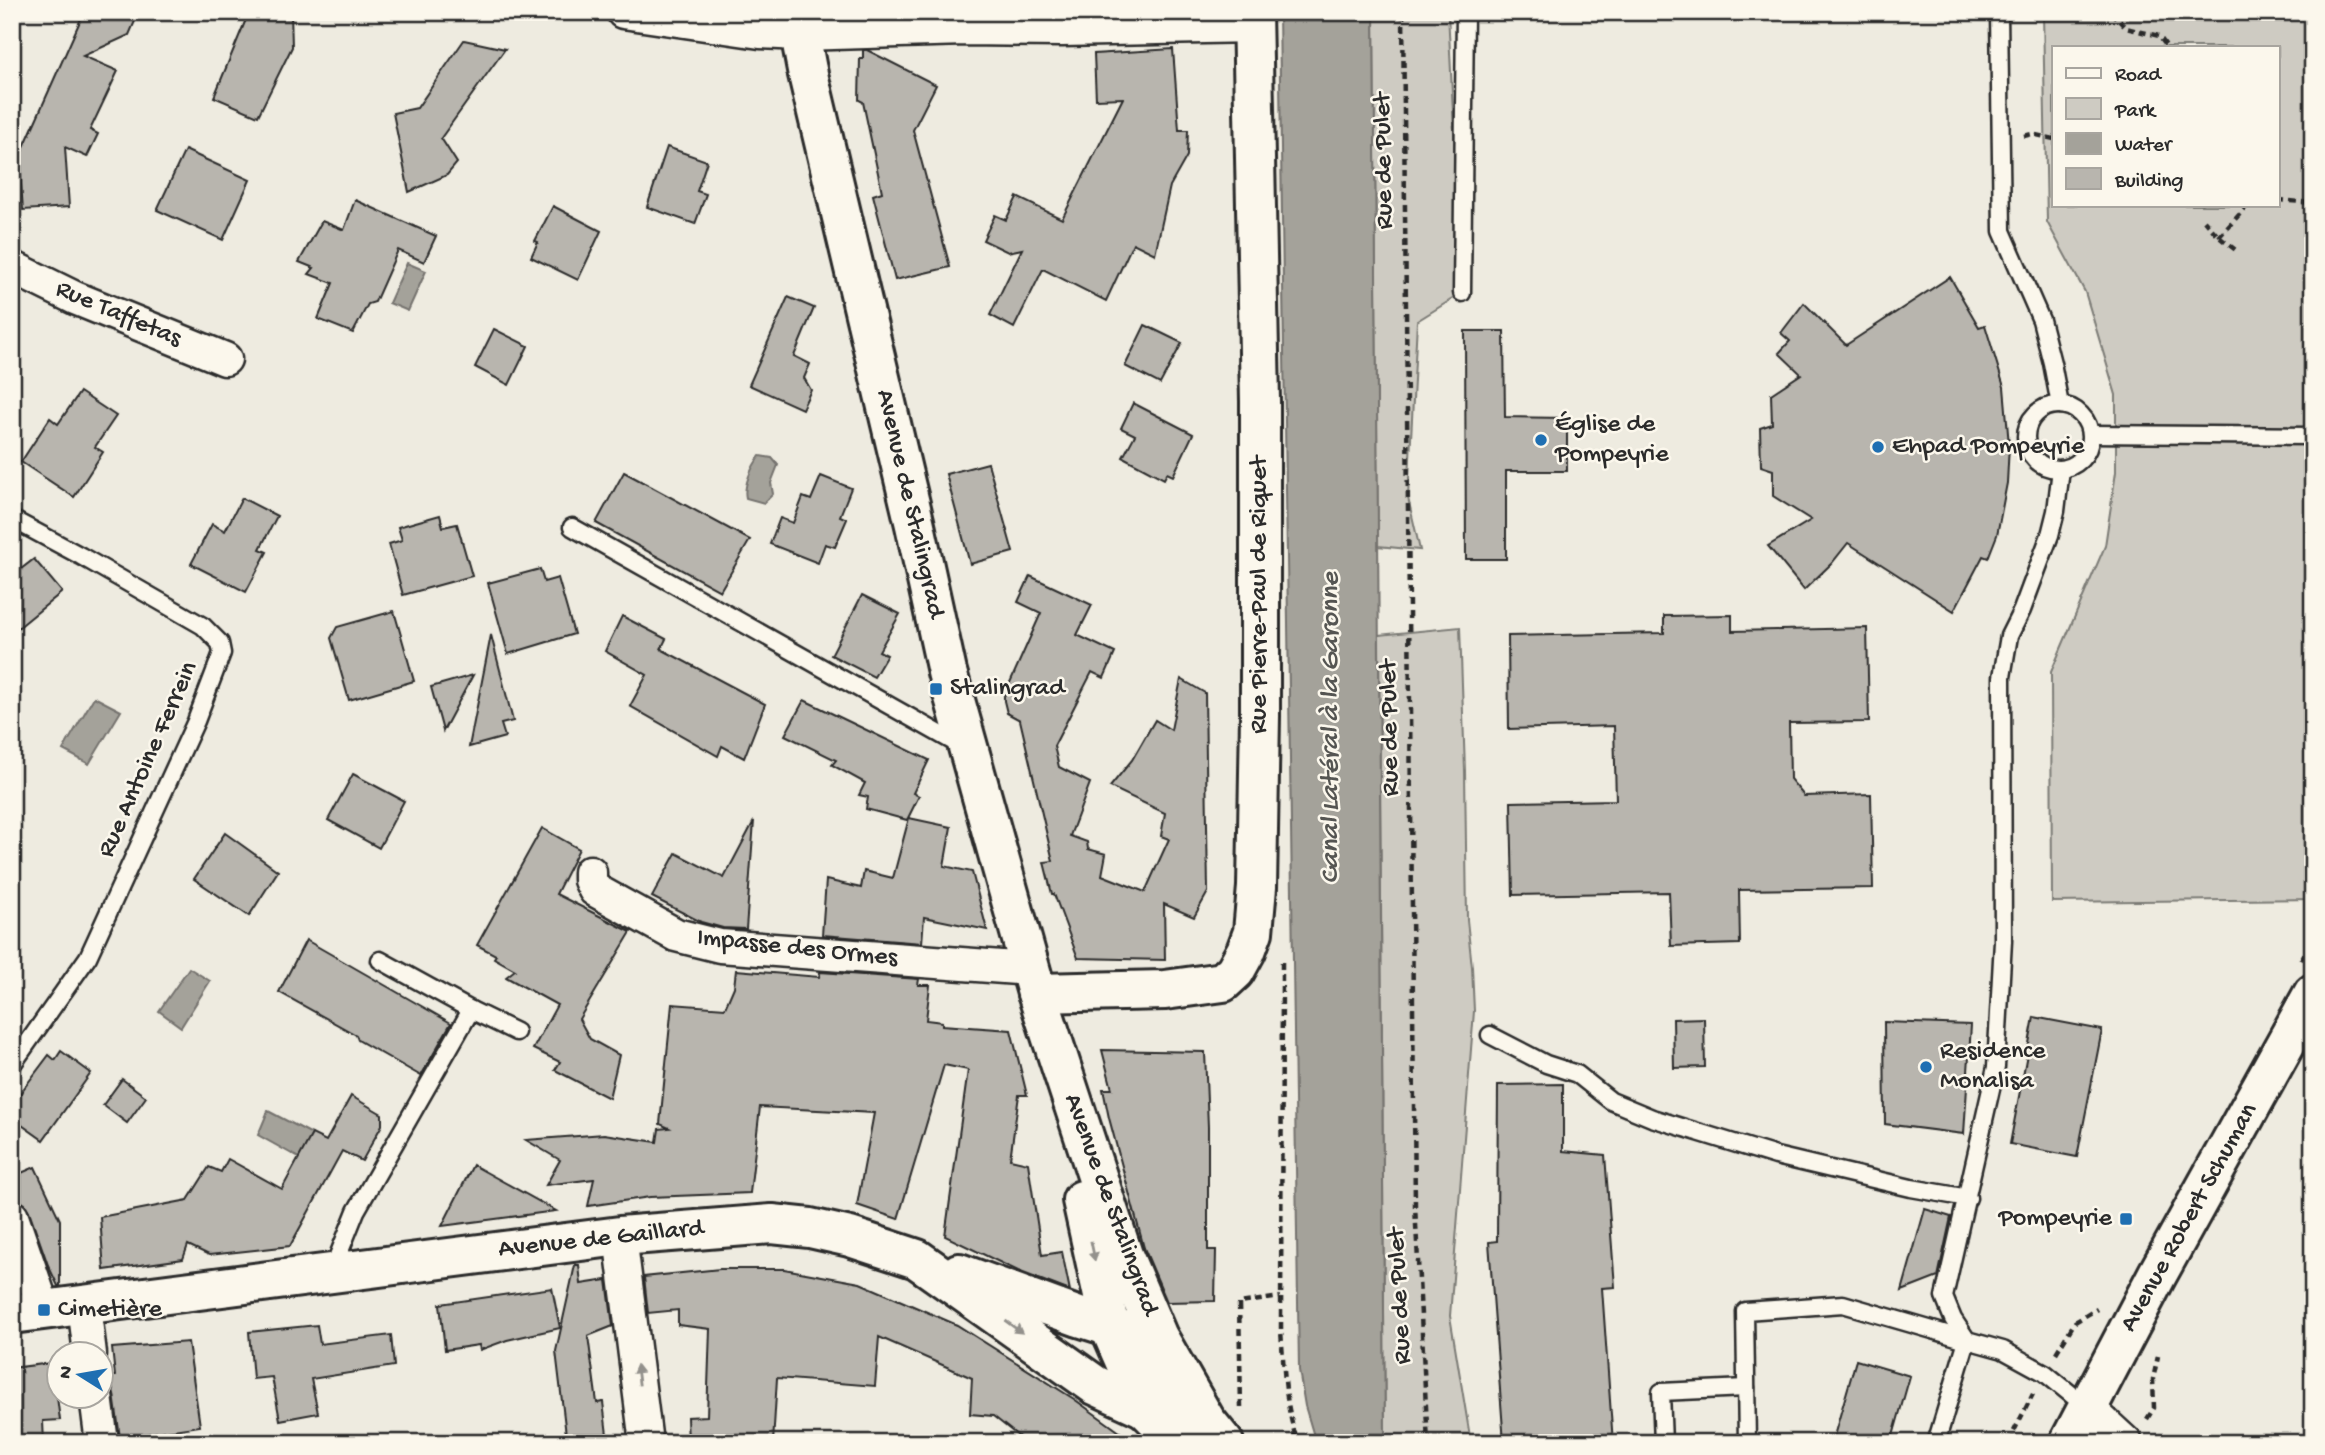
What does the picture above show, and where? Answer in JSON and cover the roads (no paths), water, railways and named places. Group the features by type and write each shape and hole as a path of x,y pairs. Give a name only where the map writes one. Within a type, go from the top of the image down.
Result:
{"street":[{"path":"622,12 760,32 798,23 1062,30 1252,19"},
{"name":"Rue Pierre-Paul de Riquet","path":"1033,981 1165,990 1223,982 1235,971 1253,932 1257,887 1261,716 1260,401 1252,19"},
{"name":"Avenue de Stalingrad","path":"798,23 947,672 1033,981 1123,1255 1158,1337 1214,1429 1169,1432 1145,1408 1110,1328 1033,981"},
{"name":"Rue Taffetas","path":"12,267 75,298 225,359"},
{"name":"Impasse des Ormes","path":"590,872 590,880 595,890 676,935 696,941 720,946 1033,981"},
{"name":"Avenue Robert Schuman","path":"2069,1443 2157,1275 2313,994"},
{"path":"12,1217 28,1312"},
{"name":"Avenue de Gaillard","path":"28,1312 620,1236 772,1224 810,1228 850,1237 918,1259 1095,1385 1145,1408"},
{"path":"620,1236 646,1443"},
{"path":"918,1259 1133,1334 1164,1396 1214,1429"},
{"path":"84,1304 88,1340"},
{"path":"2088,1408 2126,1443"},
{"path":"98,1410 102,1443"}],"lane":[{"path":"1462,293 1465,12"},
{"path":"1999,12 2002,231 2041,320 2060,405"},
{"path":"2060,405 2077,411 2088,425 2090,434 2086,453 2071,466 2061,469 2049,468 2039,463 2031,454 2026,432 2030,420 2038,412 2049,406 2060,405"},
{"path":"2090,434 2313,436"},
{"path":"1968,1340 1953,1319 1944,1297 1996,1067 2003,941 2002,677 2009,636 2022,610 2050,535 2061,469"},
{"name":"Rue Antoine Ferrein","path":"12,519 203,626 220,643 222,653 196,721 88,957 12,1065"},
{"path":"572,527 968,750"},
{"path":"380,960 516,1032"},
{"path":"331,1273 356,1211 471,1010"},
{"path":"1490,1035 1546,1064 1577,1074 1611,1101 1652,1118 1776,1156 1910,1188 1968,1198"},
{"path":"1747,1443 1745,1311 1843,1304 2003,1350 2045,1373 2088,1408"},
{"path":"1936,1443 1968,1340"},
{"path":"1663,1443 1661,1392 1746,1388"}],"water":[{"name":"Canal Latéral à la Garonne","path":"1279,12 1374,12 1385,1443 1316,1443 1305,1406 1299,1370"},
{"path":"407,263 426,271 408,311 389,303"},
{"path":"760,456 772,458 778,465 771,483 773,494 764,503 746,498 745,493 749,476"},
{"path":"94,697 121,711 89,764 63,750"},
{"path":"189,968 210,981 181,1027 159,1011"},
{"path":"268,1111 312,1134 299,1158 258,1135"}],"place":[{"name":"Église de Pompeyrie","path":"1541,440"},
{"name":"Ehpad Pompeyrie","path":"1878,447"},
{"name":"Stalingrad","path":"936,689"},
{"name":"Residence Monalisa","path":"1926,1067"},
{"name":"Pompeyrie","path":"2126,1219"},
{"name":"Cimetière","path":"44,1310"}]}
